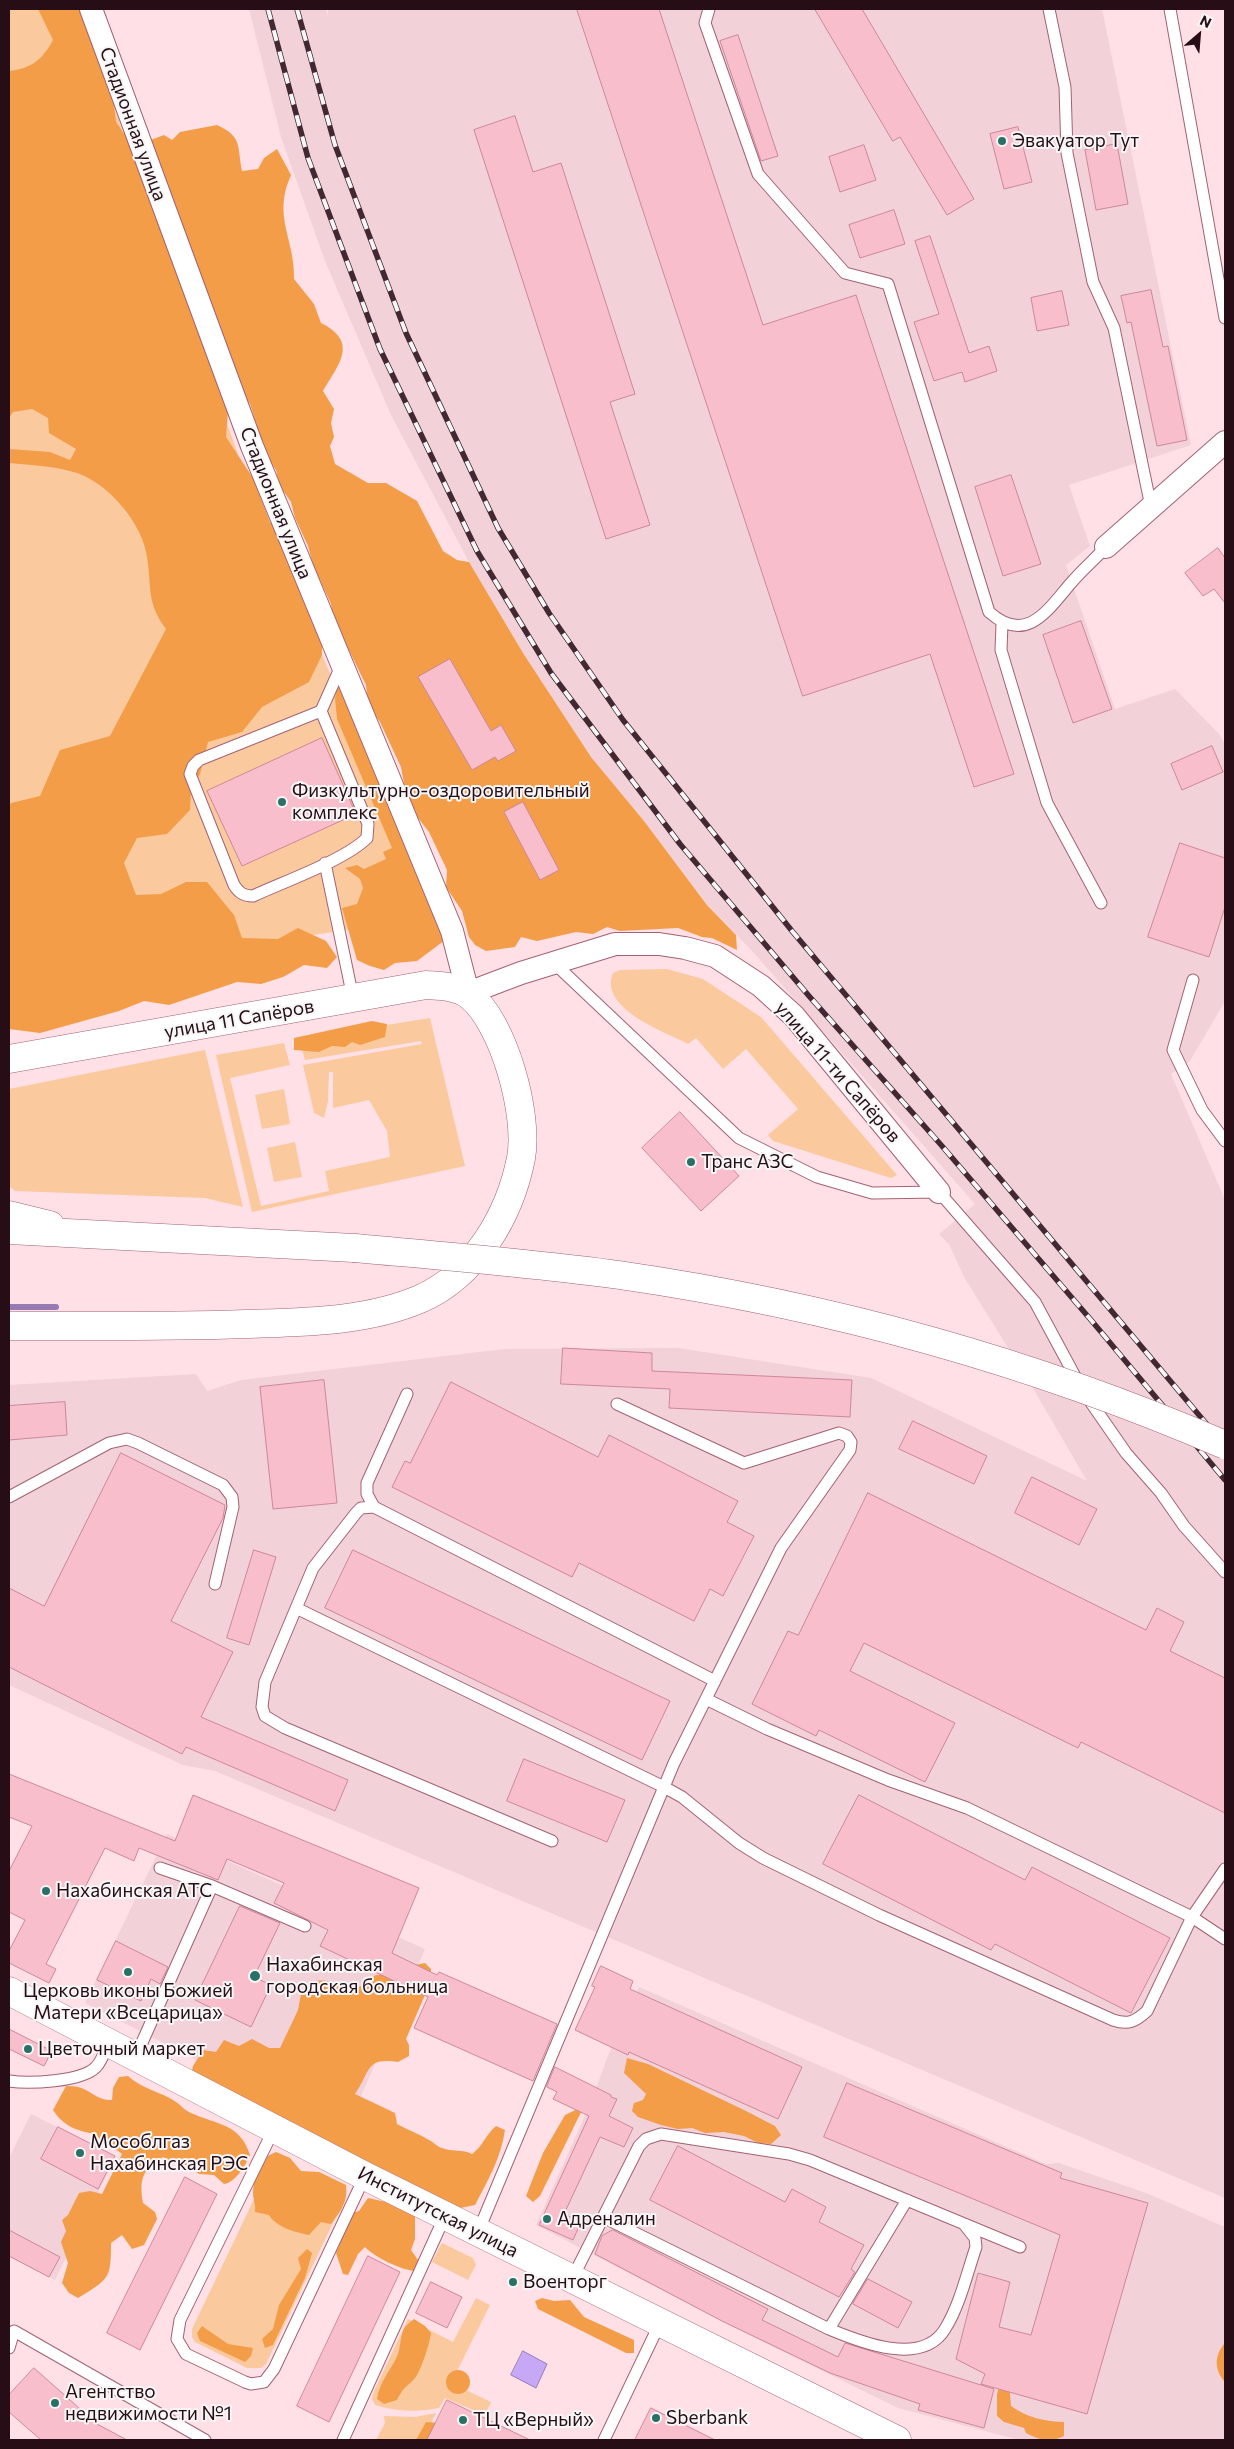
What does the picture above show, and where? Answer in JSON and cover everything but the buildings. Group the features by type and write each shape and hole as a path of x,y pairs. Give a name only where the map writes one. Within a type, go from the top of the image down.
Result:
{"street":[{"name":"Стадионная улица","path":"91,9 252,446 452,931 468,994"},
{"path":"1106,547 1225,442"},
{"name":"улица 11-ти Сапёров","path":"468,994 554,962 615,944 659,944 685,948 715,956 761,986 794,1016 939,1192"},
{"name":"улица 11 Сапёров","path":"9,1065 21,1058 426,985 448,986 468,994"},
{"path":"9,1326 191,1326 315,1322 388,1311 422,1298 449,1280 478,1254 496,1226 512,1192 522,1156 521,1119 506,1058 483,1008 468,994"},
{"path":"9,1215 86,1233"},
{"path":"9,1230 354,1248 502,1261 620,1276 757,1300 915,1336 1049,1378 1170,1422 1225,1446"},
{"name":"Институтская улица","path":"9,1992 365,2176 897,2440"}],"lane":[{"path":"709,9 706,23 758,174 845,274 888,284 989,612 1002,624 1015,627 1030,623 1047,612 1072,582 1106,547"},
{"path":"1049,9 1064,87 1067,153 1093,282 1114,328 1151,506"},
{"path":"1170,9 1225,318"},
{"path":"1002,624 1001,650 1046,803 1101,903"},
{"path":"321,710 369,831 367,838 361,844 325,863 253,896 247,896 239,892 190,774 193,766 199,760 321,710 342,662"},
{"path":"325,863 353,998"},
{"path":"554,962 739,1138 817,1177 872,1194 939,1192 1035,1302 1083,1391 1120,1445 1184,1526 1225,1572"},
{"path":"1193,980 1174,1050 1202,1110 1225,1141"},
{"path":"374,1507 367,1494 367,1483 407,1394"},
{"path":"478,2232 664,1787 782,1548 850,1450 851,1442 847,1436 839,1433 744,1463 617,1404"},
{"path":"9,1497 109,1443 127,1439 138,1443 223,1485 232,1497 233,1507 215,1584"},
{"path":"552,1841 285,1728 265,1716 262,1707 265,1682 309,1577 321,1557 356,1513 362,1508 374,1507 716,1681"},
{"path":"296,1608 664,1787 682,1797 739,1843 763,1858 879,1915 1124,2024 1136,2021 1146,2011 1192,1917 1225,1870"},
{"path":"706,1699 767,1729 888,1780 966,1808 1192,1917 1225,1939"},
{"path":"160,1868 212,1886 305,1926"},
{"path":"136,2056 212,1886"},
{"path":"9,2081 40,2084 86,2073 95,2068 108,2043"},
{"path":"274,2129 180,2320 177,2339 186,2354 245,2382 251,2384 264,2382 274,2369 365,2176"},
{"path":"572,2280 639,2146 646,2139 661,2134 789,2154 830,2167 1020,2247"},
{"path":"829,2329 908,2200"},
{"path":"343,2440 445,2216"},
{"path":"602,2217 829,2329 864,2344 894,2349 917,2347 932,2342 948,2323 976,2247 975,2238 962,2223"},
{"path":"604,2440 660,2324"},
{"path":"9,2348 11,2330 206,2440"}],"shaded area":[{"path":"9,9 79,9 245,474 395,826 430,920 339,931 9,983"},
{"path":"38,9 87,9 99,39 101,69 113,96 116,122 136,151 228,411 226,437 253,478 270,522 291,542 322,626 322,655 309,682 262,707 242,732 208,742 200,774 191,790 190,810 167,834 137,838 124,863 136,895 161,894 186,882 207,882 234,915 242,938 278,939 298,928 326,941 337,957 327,968 304,965 283,977 261,984 237,982 169,1005 144,1001 119,1011 40,1033 9,1029 9,807 11,803 40,796 60,750 110,736 166,629 155,611 147,557 139,531 112,495 89,478 77,473 52,467 9,463 9,449 50,452 70,460 76,449 49,433 48,418 32,409 13,412 9,418 9,71 24,68 36,62 45,53 53,40"},
{"path":"249,9 326,9 328,17 328,9 1102,9 1191,445 1069,485 1090,546 1066,565 1115,709 1175,689 1219,734 1225,744 1225,1001 1190,1061 1171,1074 1225,1200 1225,2198 215,1771 183,1765 9,1685 9,1385 196,1374 207,1391 241,1380 505,1349 678,1348 871,1378 1087,1481 1030,1383 964,1277 949,1244 939,1234 975,1204 753,952 708,905 644,821 591,757 523,653 469,562 391,415 325,261 281,137"},
{"path":"217,125 235,138 239,149 242,171 258,169 264,158 277,149 291,175 286,190 284,216 294,279 314,304 321,323 333,330 340,338 343,346 335,372 323,391 334,409 331,423 334,437 330,446 335,464 368,483 386,483 417,501 443,551 457,560 469,562 523,653 591,757 644,821 707,905 736,935 737,950 712,938 702,937 678,928 620,931 607,927 593,934 576,932 537,941 521,937 515,947 486,951 475,945 469,937 462,911 446,887 447,870 429,832 408,805 401,767 380,722 368,705 366,685 345,642 335,627 331,604 313,565 308,546 295,518 291,502 279,485 276,470 259,446 257,426 250,404 244,396 226,350 222,332 210,310 148,141 164,135 172,140 180,132"},
{"path":"345,685 445,940 417,961 395,963 384,970 357,960 342,908 357,904 363,888 360,879 345,868 357,865 364,869 386,859 383,852 392,848 337,719 335,698 337,688"},
{"path":"667,969 703,979 761,1017 897,1175 891,1178 773,1141 768,1135 798,1109 746,1049 723,1069 696,1038 688,1044 665,1033 637,1018 615,998 611,986 613,973 620,970"},
{"path":"430,1018 465,1166 252,1212 216,1055 284,1043 290,1065 230,1078 261,1206 329,1191 325,1171 390,1157 387,1131 369,1100 333,1108 333,1072 329,1072 328,1101 324,1118 314,1113 303,1065 422,1044 421,1041 305,1060 299,1039"},
{"path":"372,1021 387,1024 385,1037 360,1045 352,1042 345,1047 332,1046 319,1052 294,1050 294,1038"},
{"path":"205,1050 243,1207 205,1198 15,1191 9,1186 9,1089"},
{"path":"284,1089 290,1124 262,1129 255,1095"},
{"path":"295,1142 302,1177 274,1182 267,1148"},
{"name":"Нахабинская городская больница","path":"167,1834 425,1949 344,2135 85,2003"},
{"path":"425,1963 431,1969 431,1981 406,2039 409,2045 409,2056 398,2062 387,2061 374,2064 367,2072 355,2094 395,2113 397,2124 446,2149 472,2154 496,2126 505,2130 497,2159 475,2205 460,2208 191,2075 193,2066 203,2050 216,2052 224,2040 239,2046 252,2039 269,2048 280,2048 298,2010 301,1994 311,1982 329,1981 348,1989 356,1988 376,1975 382,1975 390,1978 400,1986 407,1985 415,1965"},
{"path":"639,1987 1046,2164 1059,2163 1146,2193 1225,2227 1225,2440 1019,2440 898,2408 725,2323 536,2225 592,2100 607,2058"},
{"path":"627,2058 648,2064 746,2111 775,2126 781,2135 771,2144 758,2143 744,2136 724,2132 705,2133 692,2128 678,2129 638,2117 632,2111 634,2103 643,2100 646,2094 624,2073"},
{"path":"128,2076 134,2081 170,2098 189,2112 234,2131 246,2144 250,2155 236,2177 224,2184 214,2175 199,2174 188,2165 178,2165 163,2157 150,2166 146,2171 141,2188 143,2203 155,2212 157,2219 144,2245 132,2249 122,2235 111,2243 109,2271 106,2277 102,2282 78,2298 69,2293 62,2283 68,2263 61,2242 66,2231 62,2220 68,2215 79,2193 90,2191 102,2194 122,2154 95,2134 66,2124 53,2110 66,2086 81,2088 99,2098 112,2100 113,2088 119,2077"},
{"path":"584,2106 540,2196 533,2202 526,2196 543,2153 565,2115"},
{"path":"31,2114 116,2157 55,2280 9,2257 9,2158"},
{"path":"276,2152 290,2158 301,2171 319,2172 346,2185 346,2196 343,2206 331,2224 321,2222 309,2235 276,2223 269,2215 255,2212 253,2188 258,2170 263,2158"},
{"path":"265,2176 338,2212 266,2364 261,2368 247,2368 195,2342 192,2337 192,2329"},
{"path":"368,2198 386,2202 415,2214 415,2239 411,2250 418,2260 415,2271 388,2262 365,2247 358,2254 348,2275 343,2274 336,2253 352,2213 359,2211"},
{"path":"442,2243 473,2258 476,2265 468,2280 432,2262"},
{"path":"307,2249 312,2253 305,2278 273,2345 265,2348 262,2339 273,2329 279,2305 301,2269 298,2258"},
{"path":"476,2298 490,2305 451,2383 491,2402 485,2415 445,2398 439,2408 422,2410 407,2411 375,2405 372,2399 374,2391 408,2319 453,2342"},
{"path":"542,2298 554,2301 570,2300 584,2317 634,2340 634,2353 626,2353 538,2309 535,2301"},
{"path":"414,2319 425,2326 431,2333 425,2356 415,2378 403,2390 397,2400 384,2404 377,2399 380,2387 398,2354 403,2330"},
{"path":"202,2326 228,2344 253,2348 251,2356 245,2362 200,2341 197,2333"},
{"path":"1225,2343 1225,2382 1217,2368 1217,2357"},
{"path":"523,2351 547,2364 536,2388 511,2375"},
{"path":"1007,2358 1011,2406 1036,2418 1064,2422 1064,2436 1049,2440 1040,2439 1026,2433 1024,2428 1004,2422 997,2416 997,2394"},
{"path":"458,2370 463,2371 469,2377 469,2387 463,2393 458,2394 453,2393 447,2387 446,2382 447,2377 453,2371"},
{"path":"436,2413 423,2440 376,2440 385,2423 384,2416 415,2417"},
{"path":"426,2422 441,2423 447,2430 444,2440 416,2440"}],"waterway":[{"path":"9,1307 56,1307"}],"railway":[{"path":"268,9 308,158 380,349 477,551 551,673 680,844 809,996 942,1146 1225,1480"},
{"path":"297,9 335,145 406,333 498,528 549,613 623,720 792,931 1225,1446"}],"place":[{"name":"Эвакуатор Тут","path":"1002,141"},
{"name":"Физкультурно-оздоровительный комплекс","path":"282,802"},
{"name":"Транс АЗС","path":"691,1162"},
{"name":"Нахабинская АТС","path":"46,1891"},
{"name":"Церковь иконы Божией Матери «Всецарица»","path":"128,1972"},
{"name":"Нахабинская городская больница","path":"255,1976"},
{"name":"Цветочный маркет","path":"28,2049"},
{"name":"Мособлгаз Нахабинская РЭС","path":"80,2153"},
{"name":"Адреналин","path":"547,2219"},
{"name":"Военторг","path":"513,2282"},
{"name":"Агентство недвижимости №1","path":"55,2403"},
{"name":"Sberbank","path":"656,2418"},
{"name":"ТЦ «Верный»","path":"463,2420"}]}
